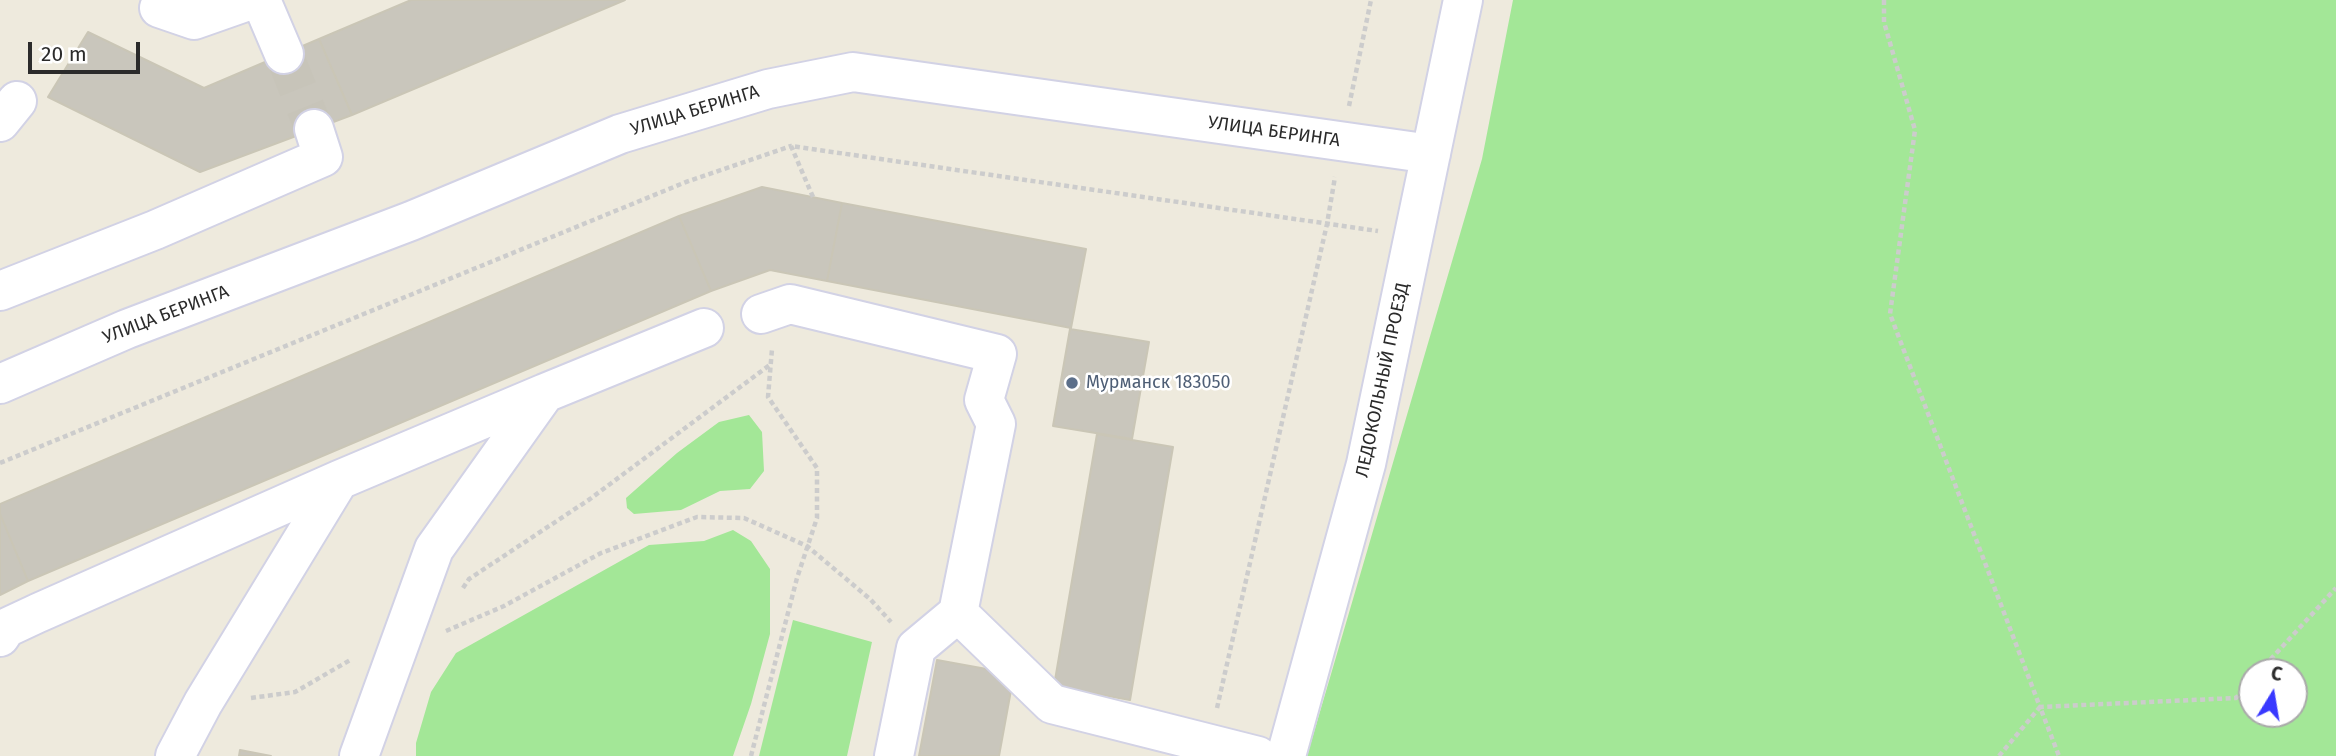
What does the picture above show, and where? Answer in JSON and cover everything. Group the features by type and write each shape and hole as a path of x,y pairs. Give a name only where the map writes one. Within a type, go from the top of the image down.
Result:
{"street":[{"path":"159,8 194,20 251,0"},
{"path":"261,0 284,54"},
{"name":"ЛЕДОКОЛЬНЫЙ ПРОЕЗД","path":"1286,756 1366,464 1463,0"},
{"name":"УЛИЦА БЕРИНГА","path":"0,384 127,329 411,221 620,134 768,89 853,72 1431,154"},
{"path":"0,291 155,230 323,157 314,129"},
{"path":"776,309 997,354 984,400 996,424 958,613 916,648 894,756"},
{"path":"0,637 6,628 38,613 339,480 704,328"},
{"path":"359,756 434,549 545,393"},
{"path":"175,756 202,703 339,480"},
{"path":"958,613 1052,704 1258,756"}],"path":[{"path":"1209,744 1327,224 1371,0"},
{"path":"1884,0 1884,22 1915,130 1890,314 2059,756"},
{"path":"791,146 813,197"},
{"path":"0,463 686,182 791,146 1414,236"},
{"path":"751,756 807,546 817,518 817,468 768,397 776,309"},
{"path":"461,591 468,579 590,499 771,364"},
{"path":"202,703 295,692 351,659 402,636 433,637 504,606 601,553 697,517 744,518 807,546 870,599 916,648"},
{"path":"2272,658 2336,588"},
{"path":"1999,756 2040,707 2235,698 2238,695"}],"green space":[{"path":"1513,0 2336,0 2336,756 1307,756 1482,159"},
{"path":"749,415 762,432 764,471 750,489 720,491 681,510 634,514 627,508 626,498 677,453 719,422"},
{"path":"733,530 751,541 770,569 770,634 751,704 733,756 416,756 416,743 431,692 456,653 649,545 704,541"},
{"path":"793,620 872,642 847,756 759,756"}],"building":[{"path":"411,0 625,0 352,115 319,39"},
{"path":"88,32 204,88 319,39 352,115 200,172 48,97"},
{"path":"762,187 842,203 827,281 770,270 711,291 679,216"},
{"path":"842,203 1086,249 1071,328 827,281"},
{"path":"679,216 711,291 28,581 0,514 0,504"},
{"path":"1070,329 1149,342 1132,439 1053,426"},
{"path":"1097,434 1173,447 1130,700 1054,686"},
{"path":"0,514 28,581 0,595"},
{"path":"937,660 1014,674 999,756 919,756"},
{"path":"240,750 271,756 239,756"}],"tunnel":[{"path":"284,54 314,129"}],"place":[{"name":"Мурманск 183050","path":"1072,383"}]}
